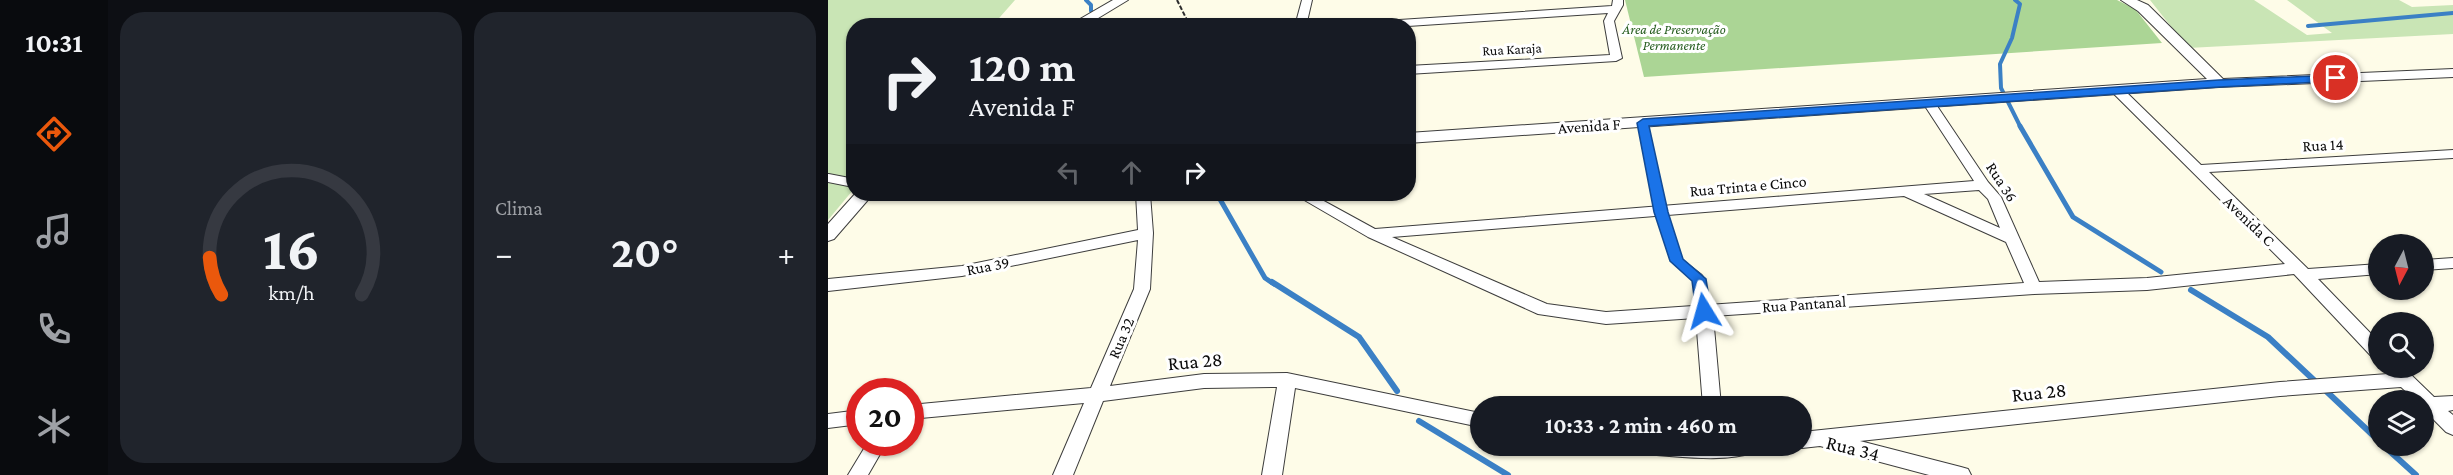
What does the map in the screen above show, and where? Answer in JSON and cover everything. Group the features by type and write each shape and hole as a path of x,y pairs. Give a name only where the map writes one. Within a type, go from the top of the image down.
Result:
{"street":[{"path":"1089,18 1122,0"},
{"path":"1302,18 1307,0"},
{"path":"2127,0 2141,4 2219,83"},
{"path":"1416,21 1617,4"},
{"name":"Rua Karaja","path":"1416,70 1616,58 1609,21 1617,4"},
{"name":"Avenida F","path":"1416,137 2219,83 2453,73"},
{"name":"Avenida C","path":"2118,91 2302,272 2368,341"},
{"name":"Rua 36","path":"1929,103 1983,185 1994,197 2034,288"},
{"name":"Rua 14","path":"2196,170 2453,154"},
{"name":"Rua Trinta e Cinco","path":"1373,234 1983,185"},
{"path":"1906,191 2014,240"},
{"path":"828,235 858,201"},
{"name":"Rua 32","path":"1064,475 1142,289 1146,233 1144,201"},
{"name":"Rua Pantanal","path":"1314,201 1373,234 1544,310 1606,318 2034,288 2147,284 2368,269"},
{"name":"Rua 39","path":"828,285 962,271 1146,233"},
{"path":"2434,264 2453,262"},
{"path":"1704,311 1711,396"},
{"name":"Rua 28","path":"1812,439 2280,390 2342,386 2380,378"},
{"path":"2403,378 2415,390"},
{"path":"1272,475 1287,380"},
{"name":"Rua 28","path":"924,411 1096,395 1204,381 1287,380 1470,418"},
{"path":"2434,405 2453,403"},
{"path":"2434,409 2453,427"},
{"path":"828,421 846,419"},
{"name":"Rua 34","path":"1812,440 1961,475"},
{"path":"858,475 870,456"}],"lane":[{"path":"1643,123 1661,212 1677,261 1699,279 1704,311"},
{"path":"828,178 846,181"}],"path":[{"path":"1177,0 1186,18"}],"green space":[{"path":"828,0 1015,0 999,18 846,18 846,198 828,220"},
{"name":"Área de Preservação Permanente","path":"1625,0 2117,0 2135,9 2162,43 1644,77"},
{"path":"2150,0 2254,0 2307,35 2332,33 2287,0 2399,0 2412,7 2453,5 2453,34 2188,48"}],"waterway":[{"path":"1086,0 1091,5 1091,11"},
{"path":"2015,0 2020,4 2012,38 2000,64 2001,88 2020,126"},
{"path":"2308,26 2453,13"},
{"path":"2020,126 2073,217 2161,272"},
{"path":"1221,201 1265,278 1274,284"},
{"path":"1272,282 1359,337 1397,391"},
{"path":"2191,290 2268,337 2317,383"},
{"path":"2324,389 2368,431"},
{"path":"1419,421 1508,475"},
{"path":"2395,456 2416,475"}],"route":[{"path":"1704,311 1699,279 1677,261 1661,212 1643,123 2219,83 2336,78"}]}
